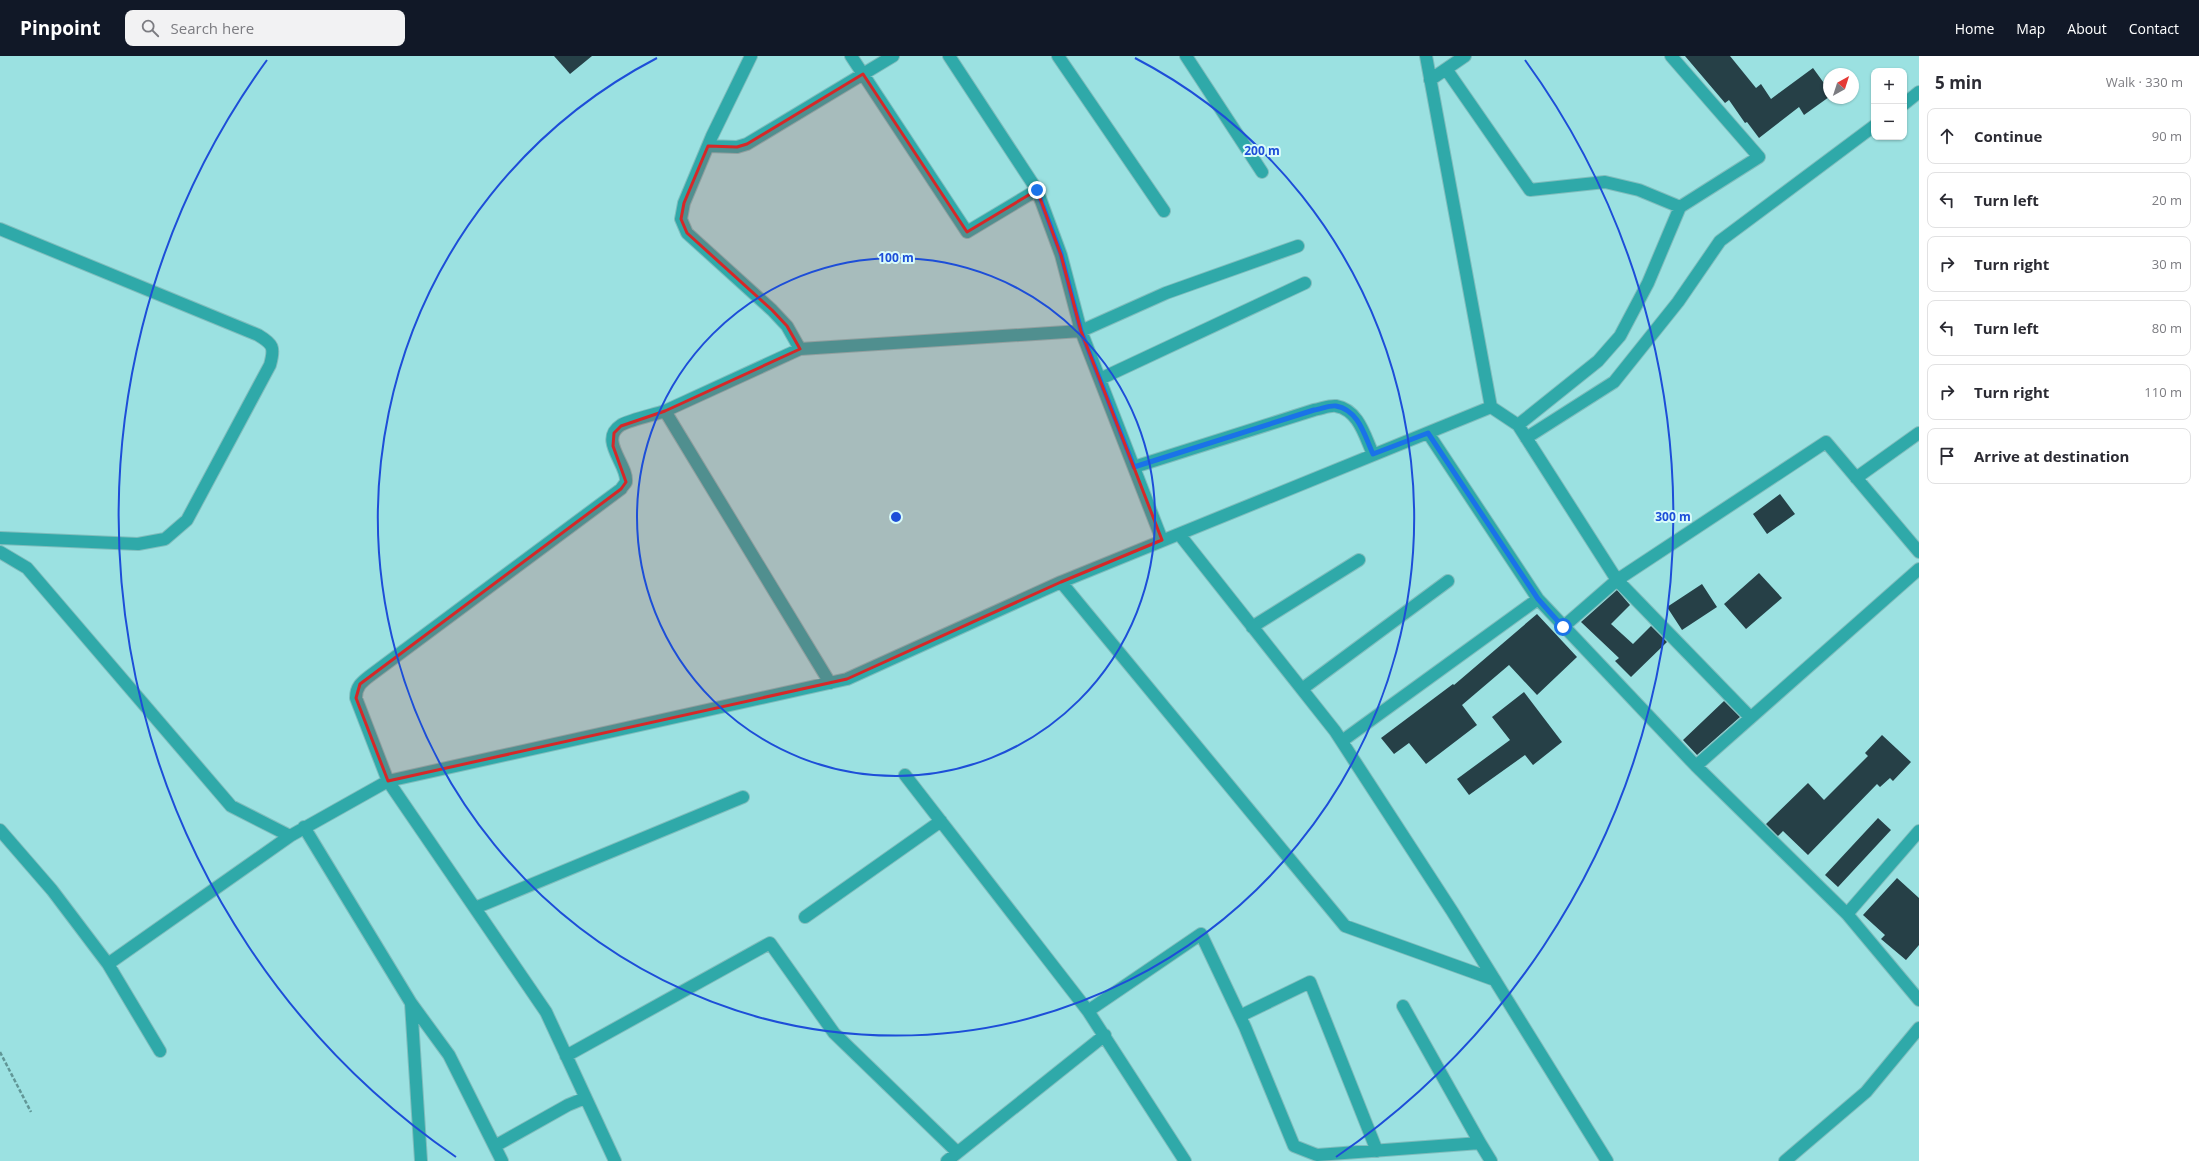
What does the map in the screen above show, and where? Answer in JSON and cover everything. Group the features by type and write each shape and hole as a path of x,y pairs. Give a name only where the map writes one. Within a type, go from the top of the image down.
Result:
{"street":[{"path":"751,56 708,146 684,203 682,219 687,233 772,310 787,326 800,349"},
{"path":"851,56 967,232 1037,190"},
{"path":"708,146 738,147 747,144 893,56"},
{"path":"949,56 1037,190 1061,254 1081,331 1162,540"},
{"path":"1058,56 1164,211"},
{"path":"1186,56 1262,172"},
{"path":"1426,56 1492,407 1518,425 1617,580 1750,718"},
{"path":"1430,80 1465,56"},
{"path":"1518,425 1598,361 1620,336 1648,283 1680,207 1759,158 1672,56"},
{"path":"1446,69 1530,190 1605,182 1639,190 1680,207"},
{"path":"1907,102 1919,92"},
{"path":"1526,438 1614,382 1678,302 1720,241 1871,128"},
{"path":"0,228 258,335 270,342 274,352 270,364 186,520 164,539 138,544 0,538"},
{"path":"615,1161 546,1012 388,781 356,698 356,691 360,684 621,490 626,482 625,474 612,446 614,433 621,426 665,411 800,349 1081,331 1166,294 1298,246"},
{"path":"1100,379 1305,283"},
{"path":"1134,467 1314,410 1335,406 1346,410 1358,420 1373,454"},
{"path":"108,964 290,836 388,781 847,679 1061,582 1373,454 1492,407"},
{"path":"665,411 830,683"},
{"path":"1428,433 1538,599 1696,766 1847,914 1919,1000"},
{"path":"1856,478 1919,433"},
{"path":"1563,627 1617,580 1826,442 1919,552"},
{"path":"1179,534 1302,689 1342,742 1495,980 1607,1161"},
{"path":"0,552 27,568 231,806 290,836"},
{"path":"1252,627 1359,560"},
{"path":"1696,766 1919,569"},
{"path":"1302,689 1448,581"},
{"path":"1061,582 1345,926 1495,980"},
{"path":"1342,742 1538,599"},
{"path":"905,776 1088,1010 1184,1161"},
{"path":"475,908 743,797"},
{"path":"805,917 941,821"},
{"path":"304,827 411,1003 449,1054 502,1161"},
{"path":"0,830 52,890 108,964 160,1051"},
{"path":"1847,914 1919,831"},
{"path":"1088,1010 1201,934 1240,1016 1294,1146 1317,1155 1480,1143"},
{"path":"566,1056 770,943 834,1033 957,1152"},
{"path":"1240,1016 1310,982 1377,1151"},
{"path":"411,1003 421,1161"},
{"path":"1403,1006 1491,1161"},
{"path":"1785,1161 1866,1092 1919,1028"},
{"path":"947,1161 1105,1035"},
{"path":"495,1146 568,1106 586,1098"}],"path":[{"path":"0,1052 31,1112"}],"highlighted area":[{"path":"863,74 967,232 1037,190 1061,255 1081,331 1162,540 1061,582 847,679 388,781 356,698 360,684 621,489 626,482 613,446 614,433 621,426 665,411 800,349 787,326 772,310 687,233 681,219 684,203 708,146 737,147 747,144"}],"building":[{"path":"554,56 592,56 570,74"},
{"path":"1685,56 1730,56 1756,88 1761,84 1771,99 1813,68 1823,82 1823,101 1804,115 1799,107 1759,138 1747,122 1745,123 1729,100 1725,103"},
{"path":"1780,494 1795,514 1767,534 1753,514"},
{"path":"1759,573 1782,598 1746,629 1724,604"},
{"path":"1702,584 1717,607 1682,630 1667,607"},
{"path":"1617,590 1630,605 1611,624 1633,644 1651,626 1667,642 1631,677 1615,661 1619,658 1581,622"},
{"path":"1537,614 1577,657 1537,695 1509,665 1462,705 1477,725 1426,764 1409,743 1394,754 1381,738 1453,684 1454,685"},
{"path":"1524,692 1562,742 1533,765 1525,755 1469,795 1457,779 1510,740 1492,717"},
{"path":"1724,701 1740,717 1697,755 1683,740"},
{"path":"1882,735 1911,762 1893,781 1890,778 1880,787 1877,784 1808,855 1783,831 1778,836 1766,824 1808,783 1824,800 1868,756 1865,753"},
{"path":"1878,818 1891,830 1838,887 1825,875"},
{"path":"1897,878 1919,898 1919,945 1906,960 1881,939 1885,935 1863,915"}],"route":[{"path":"1037,190 1061,254 1081,331 1134,467 1314,410 1335,406 1346,410 1358,420 1373,454 1428,433 1538,599 1563,627"}]}
